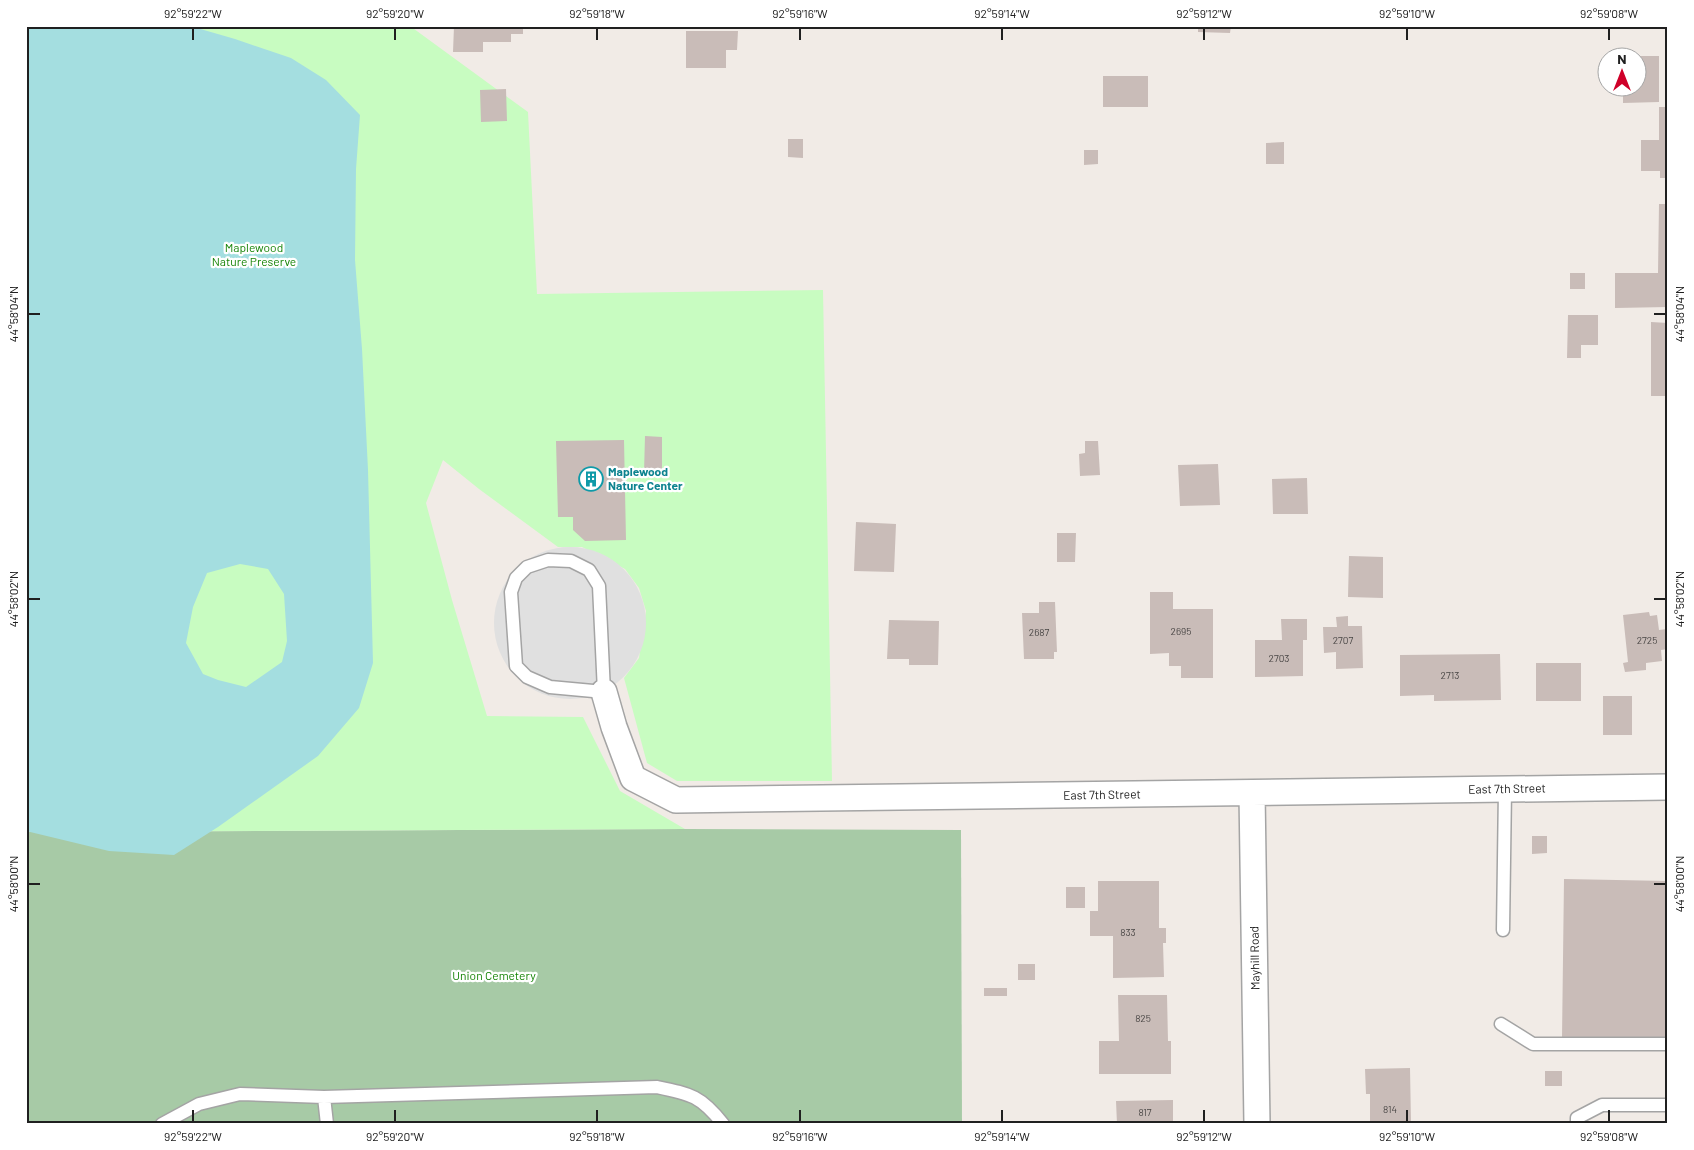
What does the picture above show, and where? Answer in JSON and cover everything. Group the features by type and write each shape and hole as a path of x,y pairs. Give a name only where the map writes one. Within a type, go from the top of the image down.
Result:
{"street":[{"name":"East 7th Street","path":"604,692 614,727 633,778 676,800 1668,787"},
{"name":"Mayhill Road","path":"1252,793 1257,1124"}],"lane":[{"path":"548,560 571,561 589,570 599,586 604,692 550,687 527,677 516,666 511,592 516,578 527,567 548,560"},
{"path":"1503,930 1505,789"},
{"path":"1501,1024 1533,1044 1668,1044"},
{"path":"162,1124 198,1104 240,1094 324,1097 657,1087 687,1093 709,1107 723,1124"},
{"path":"324,1097 327,1124"},
{"path":"1577,1124 1577,1118 1602,1105 1668,1105"}],"green space":[{"name":"Maplewood Nature Preserve","path":"26,26 410,26 528,112 537,294 823,290 832,781 677,781 647,763 624,678 639,658 646,611 639,588 625,569 582,547 558,547 443,460 426,503 452,600 487,716 583,717 620,791 685,829 26,832"},
{"name":"Union Cemetery","path":"685,829 961,830 962,1124 26,1124 26,832"}],"shaded area":[{"path":"570,547 585,548 599,552 612,559 624,569 634,581 641,594 645,608 645,638 641,652 634,665 624,677 612,687 599,694 585,698 570,699 555,698 541,694 528,687 516,677 506,665 499,652 495,638 494,623 495,608 499,594 506,581 516,569 528,559 541,552 555,548"}],"water":[{"name":"Maplewood Nature Preserve","path":"26,26 190,26 291,58 326,80 360,115 356,169 355,260 368,470 373,663 359,708 318,756 218,827 174,855 109,851 26,831","holes":["240,564 268,569 284,594 287,641 282,662 246,687 203,674 186,643 193,607 207,573"]}],"building":[{"path":"454,26 523,26 523,34 511,34 511,42 483,42 483,52 453,52"},
{"path":"1198,26 1231,26 1230,33 1198,32"},
{"path":"686,31 738,31 737,50 726,50 726,68 686,68"},
{"path":"1646,56 1659,56 1659,102 1623,103 1623,98 1646,98"},
{"path":"1103,76 1148,76 1148,107 1103,107"},
{"path":"506,89 507,121 481,122 480,90"},
{"path":"1659,107 1668,107 1668,178 1660,178 1660,171 1641,171 1641,140 1659,140"},
{"path":"788,139 803,139 803,158 788,157"},
{"path":"1284,142 1284,164 1266,164 1266,143"},
{"path":"1084,150 1098,150 1098,164 1084,165"},
{"path":"1659,204 1668,204 1668,307 1615,308 1615,273 1658,273"},
{"path":"1570,273 1585,273 1585,289 1570,289"},
{"path":"1568,315 1598,315 1598,345 1581,345 1581,358 1567,358"},
{"path":"1651,322 1668,323 1668,396 1651,396"},
{"path":"645,436 662,437 662,473 644,473"},
{"name":"Maplewood Nature Center","path":"624,440 626,540 585,541 573,530 573,517 558,517 556,441"},
{"path":"1085,441 1098,441 1100,475 1080,476 1079,454 1085,453"},
{"path":"1218,464 1220,505 1180,506 1178,465"},
{"path":"1307,478 1308,514 1273,514 1272,479"},
{"path":"856,522 896,524 894,572 854,571"},
{"path":"1057,533 1076,533 1075,562 1057,562"},
{"path":"1349,556 1383,557 1383,598 1348,597"},
{"path":"1150,592 1173,592 1173,609 1213,609 1213,678 1181,678 1181,666 1169,666 1169,653 1150,654"},
{"path":"1039,602 1055,602 1057,652 1054,652 1054,659 1024,659 1022,613 1039,613"},
{"path":"1649,612 1650,616 1657,615 1659,630 1667,629 1668,649 1661,650 1662,661 1646,663 1646,670 1625,672 1623,663 1628,662 1623,615"},
{"path":"1348,616 1348,626 1362,626 1363,668 1336,669 1336,652 1324,653 1323,627 1337,627 1336,617"},
{"path":"1281,619 1307,619 1307,640 1303,640 1303,676 1255,677 1255,640 1282,640"},
{"path":"889,620 939,621 938,665 909,665 909,659 887,659"},
{"path":"1500,654 1501,700 1434,701 1434,695 1400,696 1400,655"},
{"path":"1536,663 1581,663 1581,701 1536,701"},
{"path":"1603,696 1632,696 1632,735 1603,735"},
{"path":"1532,836 1547,836 1547,853 1532,854"},
{"path":"1564,879 1668,881 1668,1039 1562,1038"},
{"path":"1098,881 1159,881 1159,928 1166,928 1166,943 1163,943 1164,977 1113,978 1113,936 1090,936 1090,911 1098,911"},
{"path":"1066,887 1085,887 1085,908 1066,908"},
{"path":"1018,964 1035,964 1035,980 1018,980"},
{"path":"984,988 1007,988 1007,996 984,996"},
{"path":"1118,995 1167,995 1168,1041 1171,1041 1171,1074 1099,1074 1099,1041 1119,1041"},
{"path":"1410,1068 1411,1124 1370,1124 1370,1094 1366,1094 1365,1069"},
{"path":"1545,1071 1562,1071 1562,1086 1545,1086"},
{"path":"1173,1100 1173,1124 1117,1124 1116,1101"}],"place":[{"name":"Maplewood Nature Center","path":"591,479"}]}
